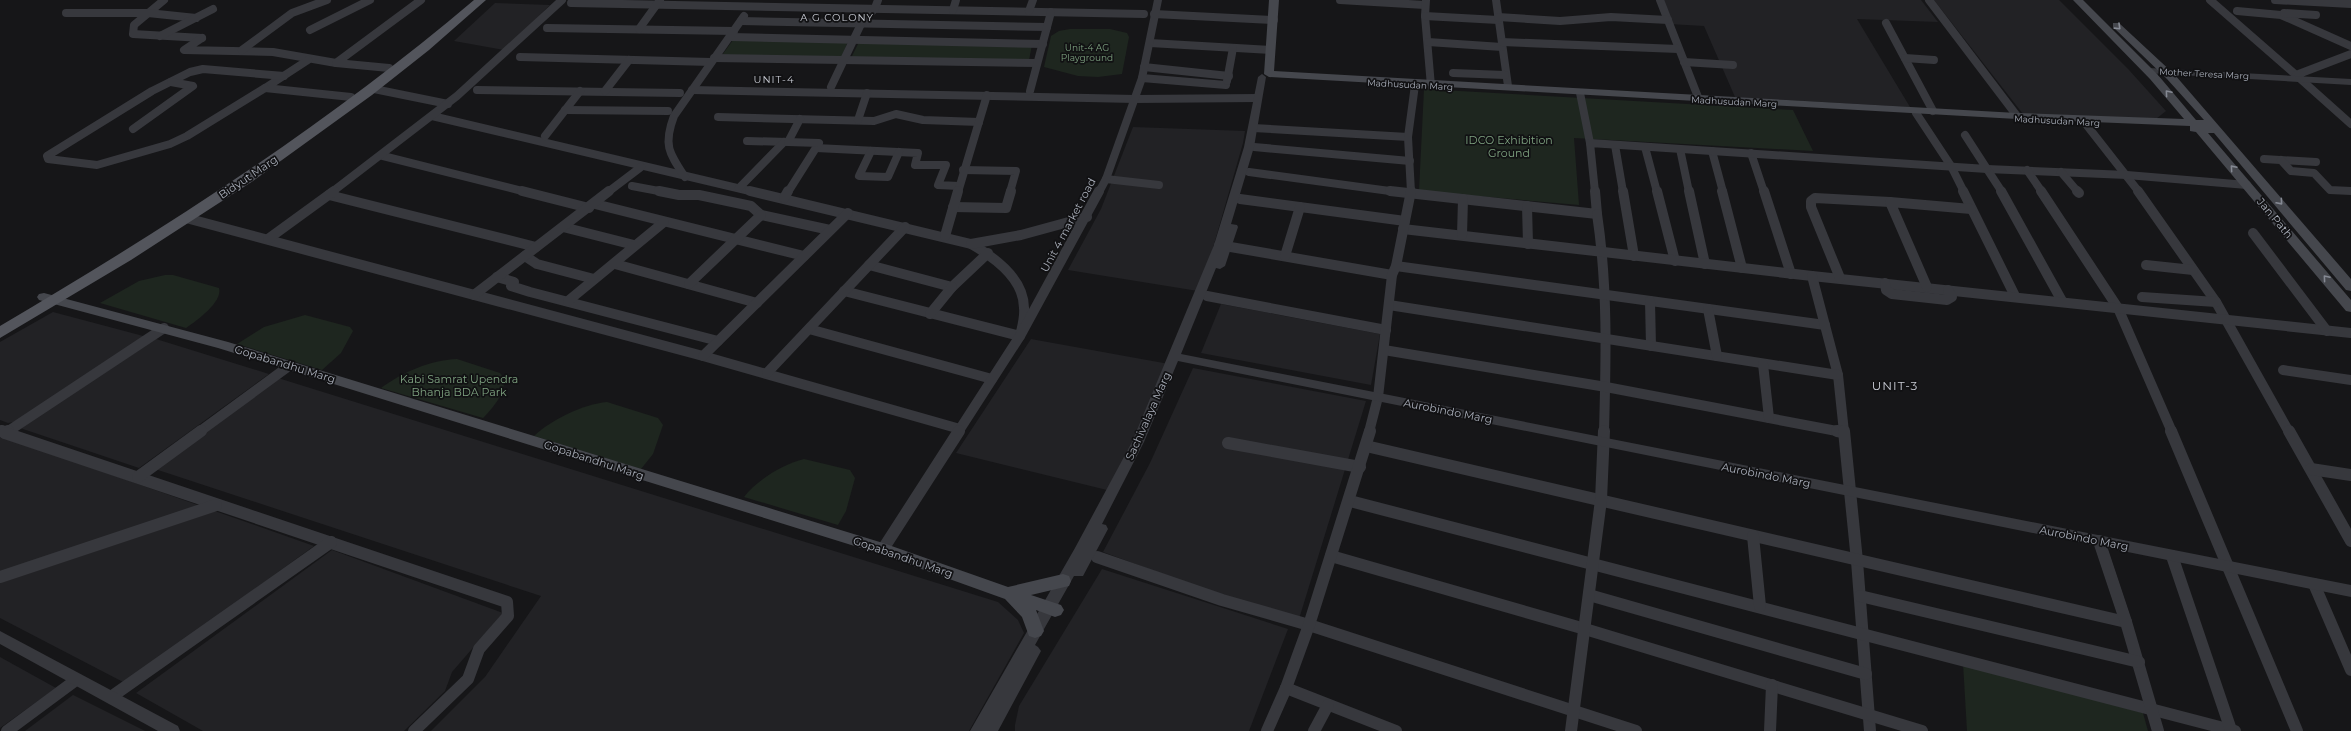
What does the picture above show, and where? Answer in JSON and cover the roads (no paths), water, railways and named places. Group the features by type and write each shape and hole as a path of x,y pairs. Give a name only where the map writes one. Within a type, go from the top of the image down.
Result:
{"main road":[{"name":"Bidyut Marg","path":"0,322 56,296 186,218 259,166 423,42 471,0"},
{"name":"Bidyut Marg","path":"0,333 158,228 259,166 374,89 481,0"},
{"name":"Sachivalaya Marg","path":"1268,0 1271,20"},
{"name":"Sachivalaya Marg","path":"1266,76 1274,0"},
{"name":"Jan Path","path":"2078,0 2152,74 2351,308"},
{"name":"Jan Path","path":"2090,0 2168,74 2351,287"},
{"name":"Madhusudan Marg","path":"1266,76 1415,85 1507,81 1698,97 2196,126"},
{"name":"Madhusudan Marg","path":"1266,76 1506,88 2086,123 2196,126"},
{"path":"2196,126 2215,127"},
{"name":"Gopabandhu Marg","path":"56,296 117,318 130,318 164,328 883,549 1051,609"},
{"path":"1007,593 1063,581"},
{"path":"1007,593 1029,613 1035,631"}],"street":[{"path":"164,0 134,25 133,34 202,38 184,50 242,50 282,53 308,60 389,68"},
{"path":"242,50 292,13 327,0"},
{"path":"310,30 370,0"},
{"path":"336,63 421,0"},
{"path":"268,239 383,156 448,104 504,56 562,0"},
{"path":"831,87 861,24 875,8 878,0"},
{"path":"953,10 956,0"},
{"path":"1029,11 1033,0"},
{"name":"Unit 4 market road","path":"883,549 1020,336 1087,217 1106,179 1142,78 1158,0"},
{"path":"1340,0 1426,3 1425,16 1431,85"},
{"path":"1453,74 1507,81 1496,0"},
{"path":"1660,0 1698,97"},
{"path":"1929,0 2017,116"},
{"path":"2210,0 2351,124"},
{"path":"2275,0 2351,4"},
{"path":"639,29 659,2"},
{"path":"571,3 752,3 875,8 1144,14"},
{"path":"685,177 667,150 667,133 674,116 733,34 752,3"},
{"path":"158,36 213,9"},
{"path":"2237,11 2316,15"},
{"path":"1030,90 1036,63 1043,44 1051,12"},
{"path":"66,13 148,13 196,18"},
{"path":"2272,13 2285,17 2351,46"},
{"path":"1154,14 1271,20"},
{"path":"1425,16 1560,21 1610,17 1668,20"},
{"path":"741,21 1047,27"},
{"path":"1886,23 1933,111"},
{"path":"547,28 639,29 853,40 1043,44"},
{"path":"1428,42 1678,49"},
{"path":"1150,43 1268,50"},
{"path":"1224,98 1233,48"},
{"path":"2299,77 2351,54"},
{"path":"520,57 629,60 844,60 1036,63"},
{"path":"1905,58 1934,60"},
{"path":"284,76 199,70 152,91 47,156 48,158 97,165 170,144 187,136 265,88 284,76 308,60"},
{"path":"605,91 629,60"},
{"path":"1684,62 1733,65"},
{"path":"1144,67 1229,76"},
{"name":"Mother Teresa Marg","path":"2152,74 2299,77 2351,82"},
{"name":"Sachivalaya Marg","path":"978,731 1035,631 1089,554 1145,443 1207,296 1249,172 1254,147 1258,98 1266,76"},
{"name":"Sachivalaya Marg","path":"990,731 1051,609 1063,581 1138,442 1207,278 1223,246 1242,172 1256,128 1266,76"},
{"path":"1142,78 1226,85"},
{"path":"133,129 193,86 170,82"},
{"path":"1267,731 1286,688 1310,625 1360,467 1378,397 1392,275 1396,266 1411,194 1408,137 1415,85"},
{"path":"265,88 351,97"},
{"path":"374,89 448,104"},
{"path":"477,90 580,90 680,93"},
{"path":"545,136 580,90"},
{"path":"692,90 1135,99 1258,98"},
{"path":"858,120 867,93"},
{"path":"1571,731 1601,500 1607,339 1603,253 1597,214 1590,143 1580,93"},
{"path":"945,236 963,170 987,95"},
{"path":"565,110 668,111"},
{"path":"1916,113 1951,166 2015,296"},
{"path":"718,117 874,121 896,114 912,116 923,120 979,122"},
{"path":"432,116 542,141 641,167 784,198 945,236 971,244 988,254 1010,276 1024,302 1024,316 1020,336 844,291"},
{"path":"739,188 786,142 800,119"},
{"path":"2086,123 2127,176 2227,319 2351,541"},
{"path":"1256,128 1408,137"},
{"path":"1965,135 2014,212 2062,301"},
{"path":"747,141 819,142 784,198"},
{"path":"1590,143 1987,169 2027,170 2247,184"},
{"path":"1615,145 1634,256"},
{"path":"1254,147 1410,161"},
{"path":"1645,147 1675,261"},
{"path":"816,148 918,153 915,165 946,165 938,185 959,186"},
{"path":"1680,149 1705,264"},
{"path":"871,151 859,176 888,177 899,152"},
{"path":"1712,151 1742,268"},
{"path":"1751,153 1791,274"},
{"path":"383,156 592,206 738,238 804,256"},
{"path":"2264,159 2316,162"},
{"path":"2281,160 2291,171 2314,173 2330,190 2351,191"},
{"path":"474,295 641,167"},
{"path":"953,207 1006,208 1016,171 963,170"},
{"path":"2027,170 2118,308 2230,567 2297,731"},
{"path":"1249,172 1411,194 1597,214"},
{"path":"2061,172 2079,194"},
{"path":"1106,179 1159,186"},
{"path":"632,186 679,195 699,195 751,206 761,215 830,230"},
{"path":"329,195 536,248"},
{"path":"1840,278 1811,207 1811,201 1815,198 1890,202 1971,209"},
{"path":"1240,199 1300,207 1462,235 1528,244 1791,274 2015,296 2351,333"},
{"path":"1462,235 1463,199"},
{"path":"1890,202 1927,287"},
{"path":"1527,206 1528,244"},
{"path":"1285,256 1300,207"},
{"path":"703,356 848,213"},
{"path":"689,284 761,215"},
{"path":"971,244 1021,236 1087,217"},
{"path":"186,218 768,373 960,429"},
{"path":"568,301 594,279 615,264 634,245 664,222"},
{"path":"563,227 634,245"},
{"path":"768,373 905,227"},
{"path":"2253,233 2327,331"},
{"path":"1223,246 1392,275"},
{"path":"930,314 952,287 988,254"},
{"path":"525,256 537,264 594,279"},
{"path":"615,264 757,303"},
{"path":"869,265 952,287"},
{"path":"2146,265 2193,270"},
{"path":"1396,266 1824,325"},
{"path":"1812,276 1838,375 1851,491 1864,633 1870,731"},
{"path":"497,277 514,282 510,286 718,341"},
{"path":"1885,283 1886,290 1892,294 1951,299 1948,290"},
{"path":"1207,296 1386,330"},
{"path":"2142,297 2216,302"},
{"path":"1650,301 1652,346"},
{"path":"1389,305 1838,375"},
{"path":"1708,309 1716,356"},
{"path":"3,432 164,328"},
{"path":"809,329 992,379"},
{"path":"1384,350 1606,387 1844,432"},
{"name":"Aurobindo Marg","path":"1181,358 2351,591"},
{"path":"1763,364 1769,418"},
{"path":"138,477 289,366"},
{"path":"2283,370 2351,380"},
{"path":"3,432 507,602 508,616 479,649 468,679 414,731"},
{"path":"1228,443 1360,467"},
{"path":"1366,446 2126,622"},
{"path":"2311,469 2351,475"},
{"path":"1350,500 1864,633 2154,711 2233,730"},
{"path":"0,577 216,505"},
{"path":"1753,536 1760,606"},
{"path":"2099,541 2139,662 2154,711 2158,731"},
{"path":"111,697 331,542"},
{"path":"1331,556 1585,629 1922,731"},
{"path":"2172,556 2233,730"},
{"path":"1097,557 1222,600 1310,625 1636,731"},
{"path":"2314,584 2351,670"},
{"path":"1589,595 1866,674"},
{"path":"1860,596 2139,662"},
{"path":"0,637 76,680 111,697 172,731"},
{"path":"7,731 76,680"},
{"path":"1770,731 1772,685"},
{"path":"1286,688 1396,731"},
{"path":"1314,731 1328,705"}],"district":[{"name":"A G COLONY","path":"837,17"},
{"name":"UNIT-4","path":"774,79"},
{"name":"UNIT-3","path":"1895,386"}],"park label":[{"name":"Unit-4 AG Playground","path":"1087,54"},
{"name":"IDCO Exhibition Ground","path":"1509,146"},
{"name":"Kabi Samrat Upendra Bhanja BDA Park","path":"459,385"}]}
